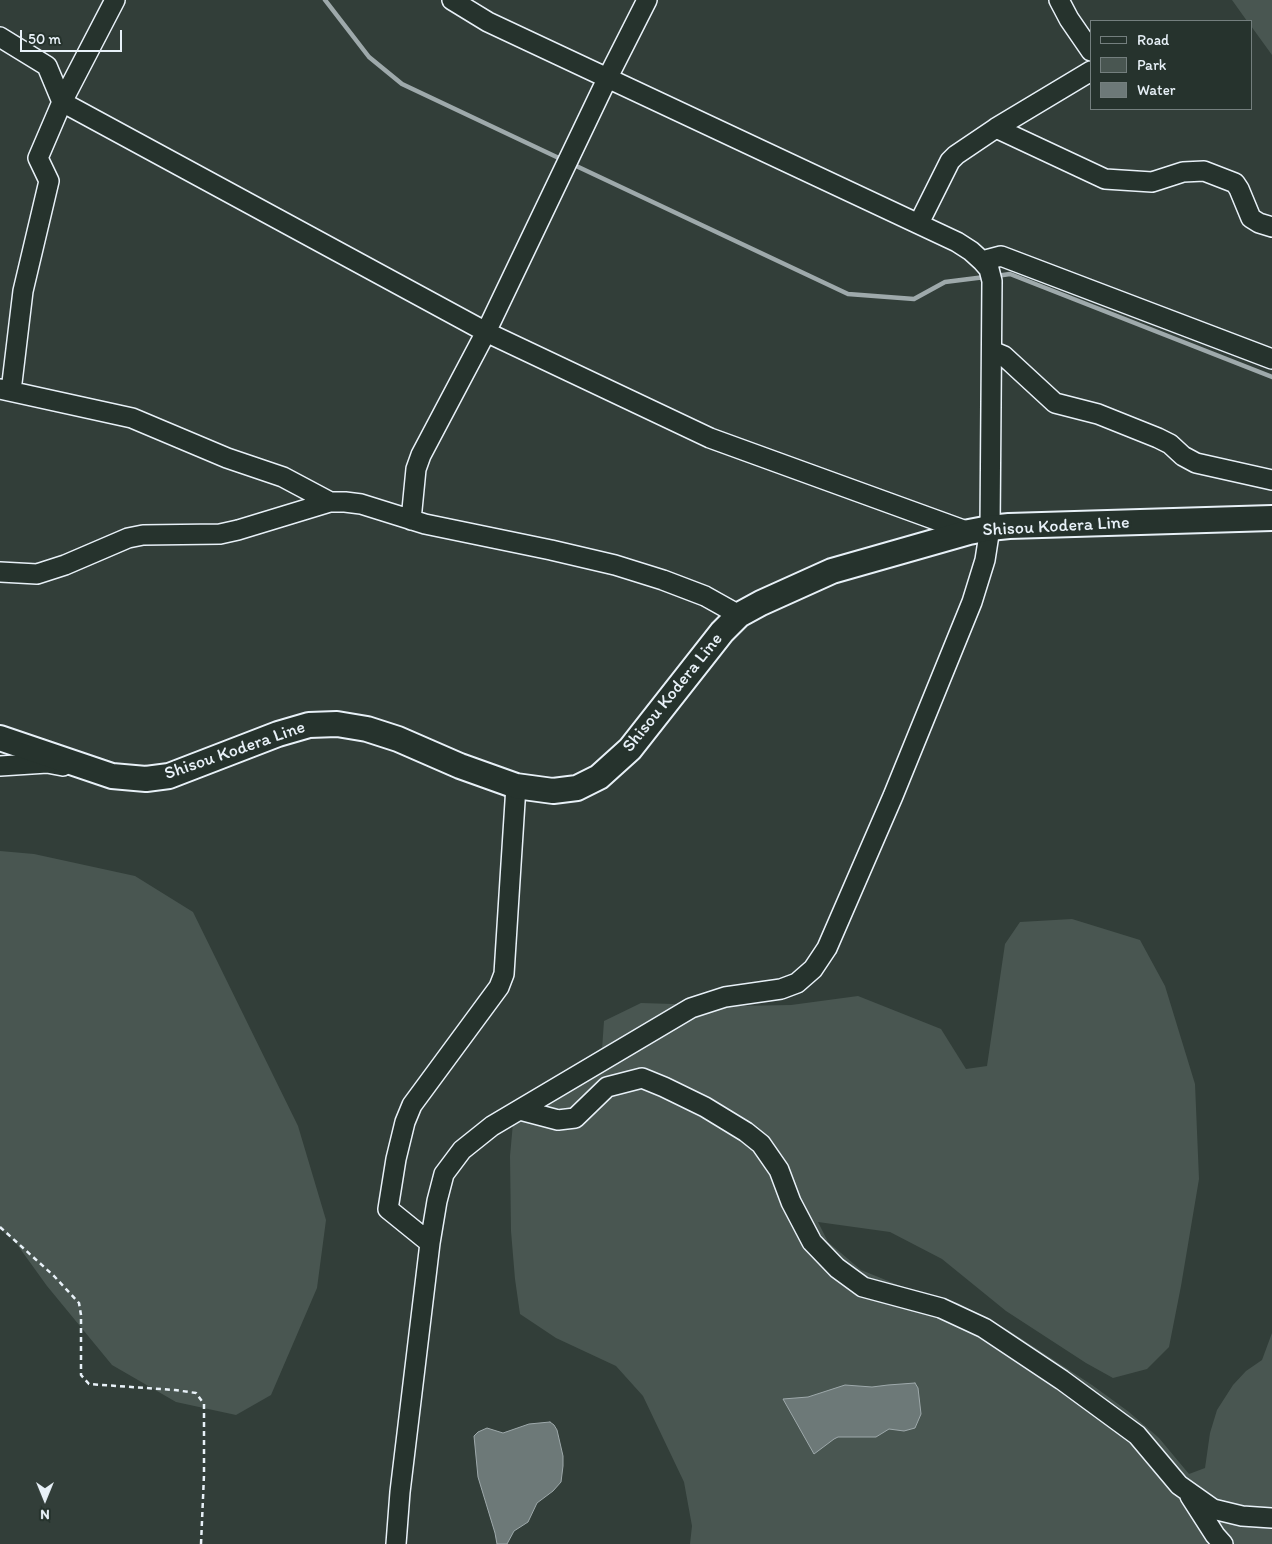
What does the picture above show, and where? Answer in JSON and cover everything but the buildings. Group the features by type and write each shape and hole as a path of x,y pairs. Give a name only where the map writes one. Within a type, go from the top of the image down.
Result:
{"main road":[{"name":"Shisou Kodera Line","path":"0,738 112,776 146,779 170,776 278,734 309,725 337,724 367,729 398,739 460,766 516,786 553,791 577,788 599,777 630,749 722,632 739,615 784,592 832,571 979,530 1009,526 1272,518"}],"street":[{"path":"115,0 62,102 38,158 49,181 24,291 6,390 132,418 227,458 283,477 330,502"},
{"path":"396,1544 400,1492 430,1243 444,1174 462,1150 492,1126 691,1008 724,997 781,989 796,983 813,968 827,948 889,805 972,602 985,560 979,530 992,351 988,271 971,251 958,242 919,223 488,22 452,0"},
{"path":"411,520 416,469 421,455 486,332 607,79 647,0"},
{"path":"1060,0 1090,49"},
{"path":"0,37 47,66 62,102 486,332 710,438 979,530"},
{"path":"919,223 950,161 956,155 996,128 1090,72"},
{"path":"996,128 1105,179 1152,182 1183,172 1204,171 1235,183 1251,218 1272,227"},
{"path":"988,271 1001,256 1272,360"},
{"path":"992,351 1004,356 1055,403 1098,414 1158,438 1170,444 1183,456 1196,463 1272,480"},
{"path":"0,572 37,574 65,565 128,538 143,535 220,534 330,502 361,504 425,524 615,565 705,596 739,615"},
{"path":"0,766 47,763 112,776"},
{"path":"430,1243 388,1209 396,1159 405,1122 412,1105 499,987 504,974 516,786"},
{"path":"520,1110 558,1120 575,1118 607,1087 642,1078 705,1107 746,1132 761,1144 779,1170 792,1202 812,1242 837,1268 863,1287 940,1308 984,1328 1062,1380 1137,1435 1179,1485 1213,1509 1242,1516 1272,1518"},
{"path":"1187,1490 1215,1535 1223,1544"}],"path":[{"path":"0,1227 54,1276 78,1303 81,1315 81,1375 89,1384 196,1393 204,1404 204,1475 201,1544"}],"green space":[{"path":"1232,0 1272,0 1272,55 1252,27 1252,20 1246,20"},
{"path":"0,851 34,854 135,876 193,912 298,1126 326,1220 317,1288 271,1395 236,1415 176,1402 112,1365 47,1286 16,1243 0,1229"},
{"path":"1072,919 1140,940 1165,986 1195,1084 1199,1179 1169,1347 1147,1369 1113,1378 1086,1363 1006,1311 942,1259 890,1232 818,1222 828,1242 861,1270 903,1287 958,1303 1008,1330 1092,1385 1129,1412 1159,1438 1189,1474 1205,1468 1210,1433 1217,1410 1233,1385 1246,1371 1262,1360 1272,1333 1272,1544 690,1544 692,1526 684,1482 643,1396 616,1366 556,1338 520,1314 511,1231 510,1156 513,1123 601,1064 604,1021 641,1003 736,1006 791,1005 858,996 941,1029 966,1069 987,1066 1005,944 1020,922"}],"water":[{"path":"915,1383 918,1388 921,1414 915,1428 904,1431 889,1429 876,1437 838,1437 814,1454 783,1399 808,1397 845,1385 872,1387"},
{"path":"550,1422 557,1430 563,1456 561,1482 553,1491 537,1503 528,1522 514,1531 507,1544 497,1544 478,1477 474,1436 487,1428 503,1433 529,1424"}],"waterway":[{"path":"325,0 369,57 402,84 563,160"},
{"path":"572,164 848,294 914,299 945,282 985,277"},
{"path":"996,276 1010,274 1272,377"}]}
